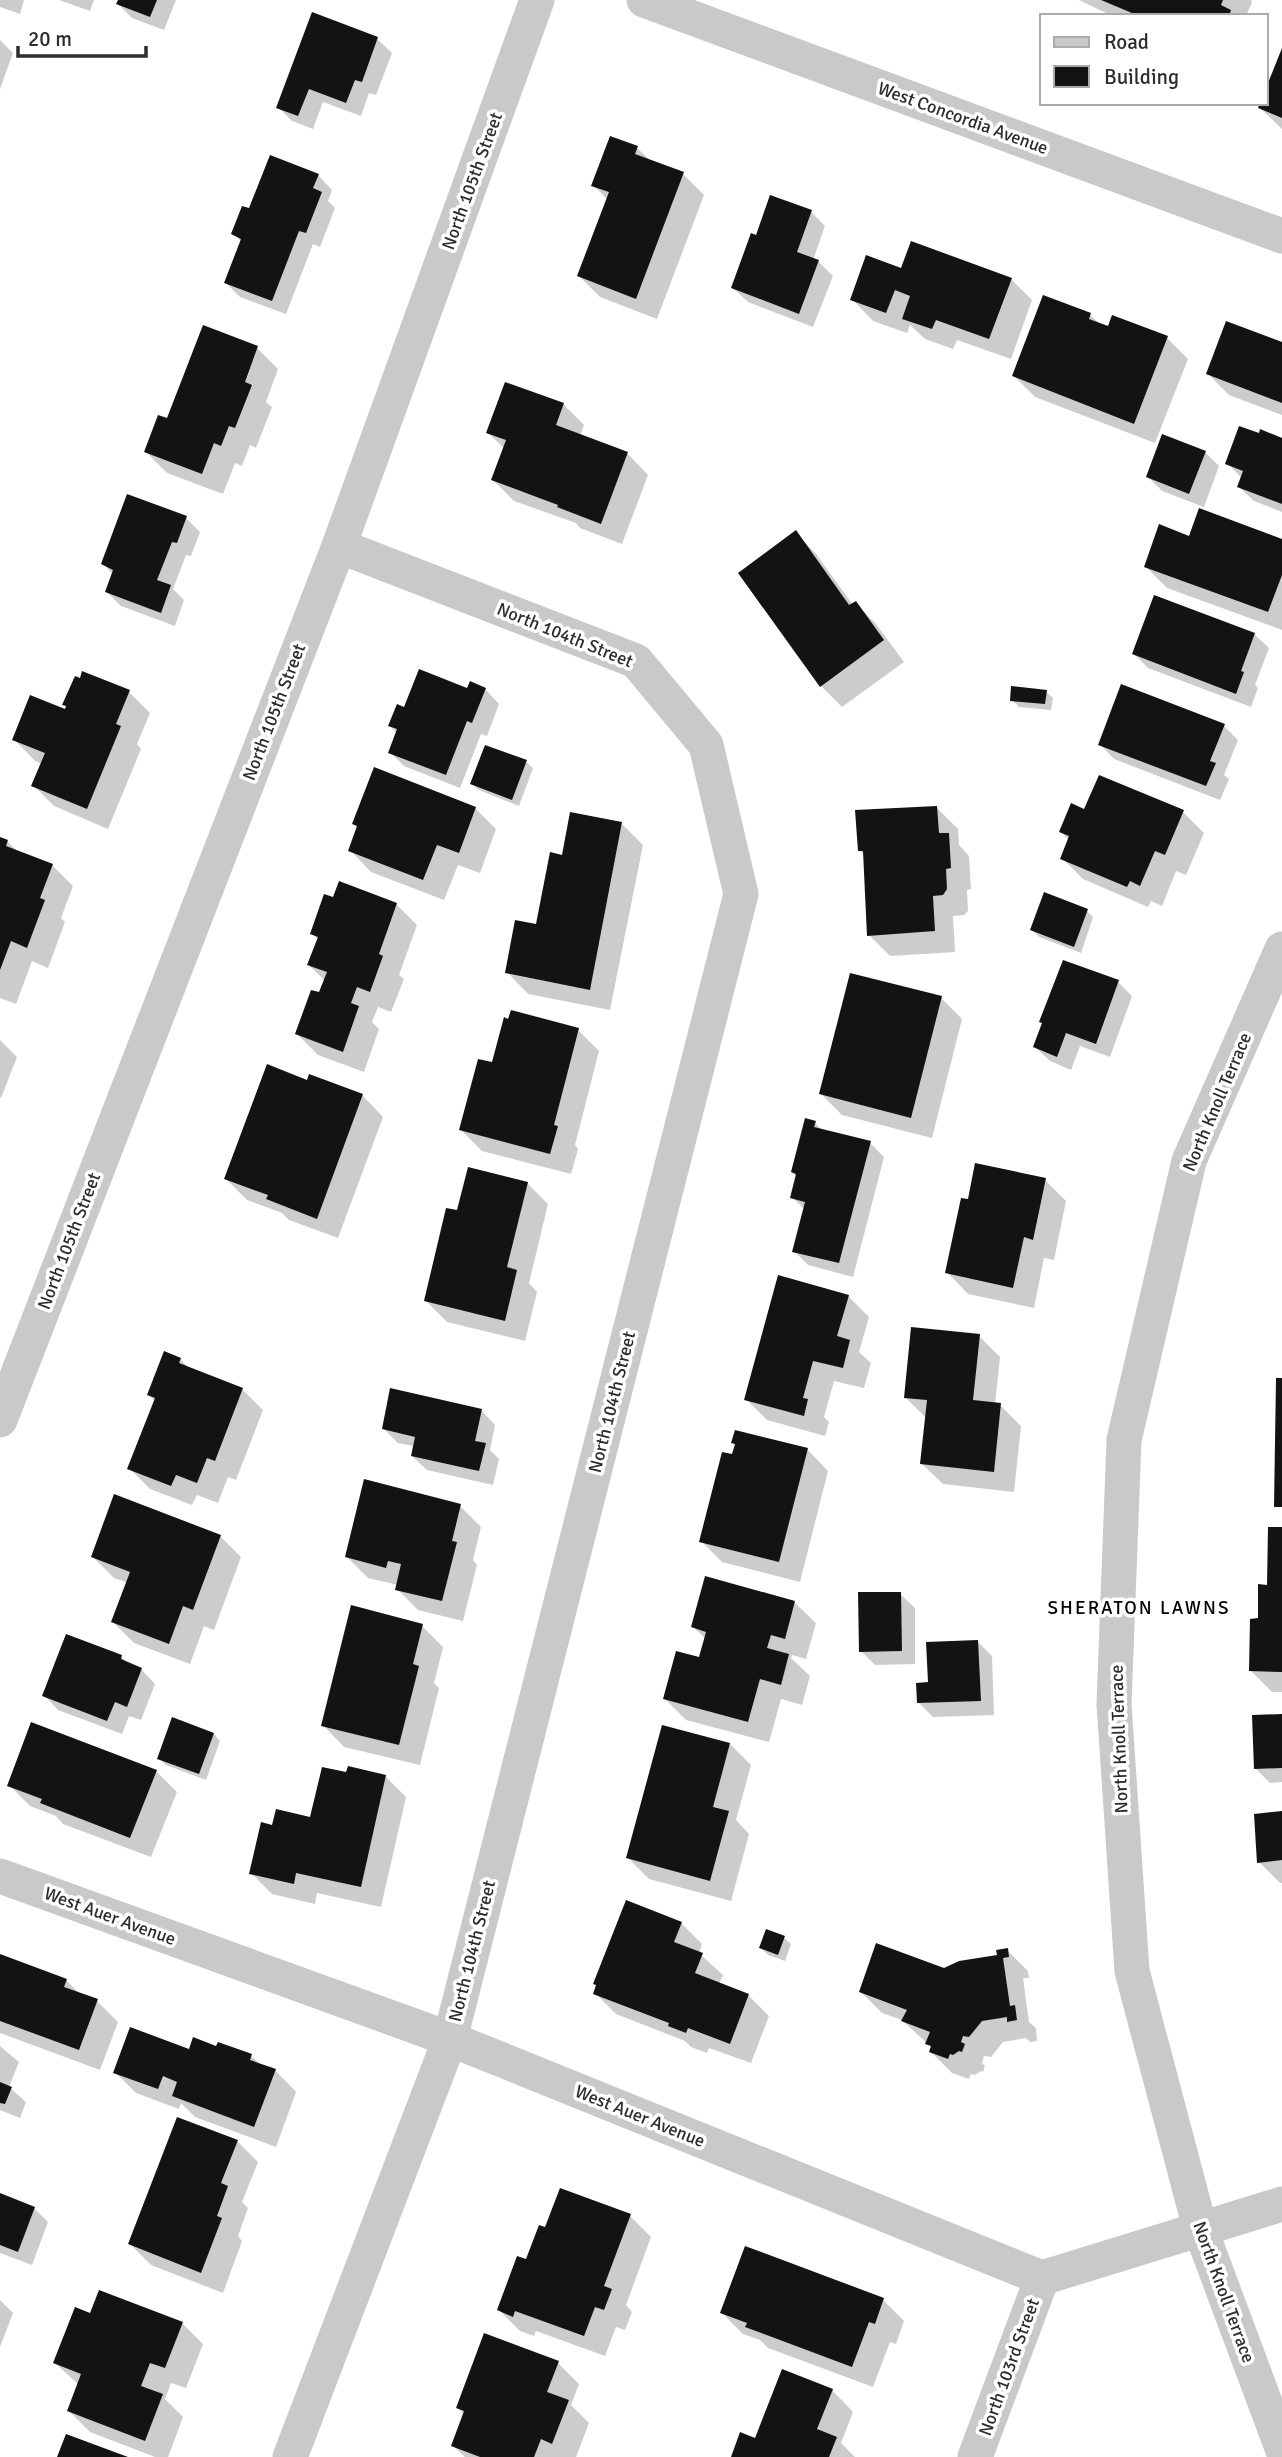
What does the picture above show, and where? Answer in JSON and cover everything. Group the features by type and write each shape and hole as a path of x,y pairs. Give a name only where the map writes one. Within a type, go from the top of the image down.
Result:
{"street":[{"name":"North 105th Street","path":"0,1420 338,546 537,0"},
{"name":"West Concordia Avenue","path":"644,0 1282,236"},
{"name":"North 104th Street","path":"290,2457 450,2039 741,894 706,745 636,661 338,546"},
{"name":"North Knoll Terrace","path":"1282,949 1189,1161 1124,1440 1114,1704 1132,1971 1200,2228 1282,2448"},
{"name":"West Auer Avenue","path":"0,1876 450,2039 1042,2277"},
{"path":"1042,2277 1282,2204"},
{"name":"North 103rd Street","path":"975,2457 1042,2277"}],"building":[{"path":"118,0 157,0 150,17 116,4"},
{"path":"1101,0 1223,0 1221,5 1231,10 1230,14 1134,14"},
{"path":"312,12 378,37 362,82 355,80 346,103 309,89 298,116 276,108"},
{"path":"1282,48 1282,118 1258,108 1259,105 1268,105 1268,83"},
{"path":"610,136 638,146 635,154 684,172 636,299 577,276 609,192 591,186"},
{"path":"270,155 319,174 313,188 322,192 306,233 299,231 272,301 224,283 241,239 231,234 242,206 249,208"},
{"path":"770,195 812,210 797,252 819,260 799,314 731,288 751,233 756,235"},
{"path":"911,241 1012,278 989,339 936,320 932,329 902,319 910,296 895,290 886,313 850,300 866,255 901,268"},
{"path":"1043,295 1091,313 1089,319 1108,326 1112,315 1168,336 1134,424 1012,376"},
{"path":"1226,321 1282,342 1282,403 1206,374"},
{"path":"203,325 258,346 245,382 252,385 235,428 229,426 221,446 214,443 202,474 144,452 158,415 167,418"},
{"path":"505,382 564,403 556,425 628,452 601,524 491,480 506,440 486,433"},
{"path":"1239,426 1259,433 1260,429 1282,438 1282,504 1237,487 1243,471 1225,464"},
{"path":"1162,434 1206,451 1189,494 1146,477"},
{"path":"127,494 187,516 177,543 172,542 157,580 171,585 161,613 105,592 113,570 101,564"},
{"path":"1199,508 1282,539 1282,575 1268,612 1144,567 1159,524 1189,536"},
{"path":"796,530 849,605 856,601 884,640 820,687 738,573"},
{"path":"1154,595 1255,633 1236,694 1132,654"},
{"path":"419,669 467,688 470,681 486,688 472,723 467,721 446,775 388,753 397,729 388,726 397,704 404,707"},
{"path":"82,671 130,690 116,724 121,726 87,809 31,786 45,753 12,740 30,695 65,709 66,706 62,705 75,676 80,678"},
{"path":"1121,684 1225,724 1210,761 1216,763 1206,786 1098,745"},
{"path":"1011,686 1047,690 1045,704 1010,701"},
{"path":"485,745 527,760 512,800 470,784"},
{"path":"374,767 476,807 459,853 437,845 423,880 348,851 357,826 352,824"},
{"path":"1099,775 1184,810 1165,855 1155,851 1140,886 1130,881 1127,887 1060,859 1069,836 1059,832 1071,803 1084,809"},
{"path":"937,806 939,833 949,833 951,868 946,869 947,889 943,895 933,896 935,931 867,936 863,851 858,851 855,810"},
{"path":"570,812 622,822 590,990 505,973 515,920 536,924 550,852 562,855"},
{"path":"0,837 8,840 6,846 53,864 40,898 45,900 27,948 11,941 0,970"},
{"path":"339,881 397,903 379,954 383,956 370,992 357,987 351,1003 359,1006 343,1052 295,1034 311,990 319,992 327,972 307,965 318,937 310,934 324,894 333,897"},
{"path":"1044,892 1088,909 1074,947 1030,930"},
{"path":"1063,960 1119,980 1096,1044 1066,1033 1057,1057 1033,1047 1042,1023 1039,1022"},
{"path":"850,973 942,996 911,1118 819,1094"},
{"path":"511,1010 579,1028 554,1125 558,1126 550,1154 459,1130 478,1059 492,1062 504,1017 508,1019"},
{"path":"267,1064 307,1080 309,1074 363,1094 317,1219 266,1199 268,1195 224,1179"},
{"path":"805,1118 816,1121 814,1127 871,1141 839,1263 792,1252 805,1202 790,1198 796,1174 791,1172"},
{"path":"975,1163 1046,1178 1033,1240 1024,1237 1013,1288 945,1273 961,1198 968,1199"},
{"path":"468,1167 528,1182 507,1267 517,1270 505,1321 424,1301 446,1208 457,1210"},
{"path":"778,1275 849,1295 837,1336 850,1340 843,1368 813,1361 803,1398 808,1399 804,1416 744,1400"},
{"path":"911,1327 980,1334 973,1400 1001,1403 994,1472 920,1464 927,1400 904,1398"},
{"path":"164,1351 181,1358 179,1363 243,1388 215,1461 207,1458 197,1483 176,1475 171,1486 127,1469 155,1398 147,1395"},
{"path":"1276,1378 1282,1378 1282,1507 1274,1507"},
{"path":"390,1388 482,1409 475,1441 486,1443 479,1471 411,1456 415,1437 382,1429"},
{"path":"735,1430 808,1448 779,1562 699,1542 722,1452 732,1454 735,1444 731,1443"},
{"path":"364,1479 461,1504 452,1541 457,1542 442,1601 395,1590 401,1564 388,1561 386,1568 345,1557"},
{"path":"114,1494 221,1535 193,1610 183,1606 169,1644 111,1622 130,1572 91,1557"},
{"path":"1268,1527 1282,1527 1282,1672 1249,1671 1250,1619 1258,1618 1258,1584 1267,1585"},
{"path":"705,1576 795,1601 785,1639 771,1635 767,1648 789,1654 781,1685 760,1679 748,1722 663,1699 676,1651 699,1657 706,1632 691,1627"},
{"path":"858,1592 901,1592 902,1651 859,1652"},
{"path":"351,1605 423,1624 413,1664 419,1666 399,1745 321,1726"},
{"path":"66,1634 122,1655 121,1659 142,1668 127,1707 115,1702 107,1721 42,1696"},
{"path":"978,1640 981,1701 917,1703 916,1683 928,1682 926,1642"},
{"path":"1282,1714 1282,1768 1254,1769 1252,1715"},
{"path":"172,1717 214,1733 199,1774 157,1759"},
{"path":"31,1722 157,1770 130,1838 40,1803 42,1799 7,1786"},
{"path":"662,1725 730,1743 713,1807 729,1811 710,1881 626,1858"},
{"path":"348,1766 386,1775 361,1887 296,1873 294,1884 249,1874 261,1822 272,1825 276,1809 310,1817 322,1767 346,1772"},
{"path":"1282,1811 1282,1860 1257,1863 1254,1814"},
{"path":"626,1900 682,1922 674,1942 703,1953 695,1973 749,1994 730,2044 688,2028 686,2033 668,2026 669,2023 593,1994 596,1985 593,1984"},
{"path":"766,1929 785,1936 778,1955 759,1948"},
{"path":"876,1943 944,1968 959,1961 997,1955 996,1950 1008,1948 1009,1957 1003,1958 1010,2006 1015,2005 1017,2020 1007,2022 1007,2017 982,2021 969,2037 963,2036 961,2042 965,2044 962,2052 950,2054 948,2059 929,2052 931,2046 925,2044 930,2032 901,2021 907,2010 859,1992"},
{"path":"0,1954 67,1979 64,1987 98,1999 79,2050 0,2021"},
{"path":"130,2027 189,2049 193,2037 216,2046 218,2042 252,2054 250,2060 276,2069 254,2127 172,2096 177,2082 163,2076 158,2089 113,2073"},
{"path":"0,2082 12,2087 5,2104 0,2103"},
{"path":"177,2117 238,2140 221,2183 228,2186 217,2216 222,2218 201,2273 128,2244"},
{"path":"560,2188 631,2214 604,2286 612,2289 604,2310 595,2307 584,2336 515,2311 513,2317 497,2310 517,2256 526,2259 539,2225 545,2227"},
{"path":"0,2193 35,2207 18,2252 0,2245"},
{"path":"745,2246 884,2298 875,2324 869,2322 852,2367 745,2327 747,2323 720,2313"},
{"path":"99,2290 183,2322 165,2368 150,2363 141,2386 163,2394 145,2441 67,2411 81,2374 53,2363 75,2307 90,2313"},
{"path":"484,2333 559,2361 547,2392 569,2400 552,2444 541,2439 534,2457 480,2457 451,2446 464,2411 456,2408"},
{"path":"782,2369 833,2389 817,2429 837,2437 829,2457 731,2457 740,2432 755,2438"},
{"path":"66,2434 128,2457 57,2457"}],"district":[{"name":"SHERATON LAWNS","path":"1139,1608"}]}
